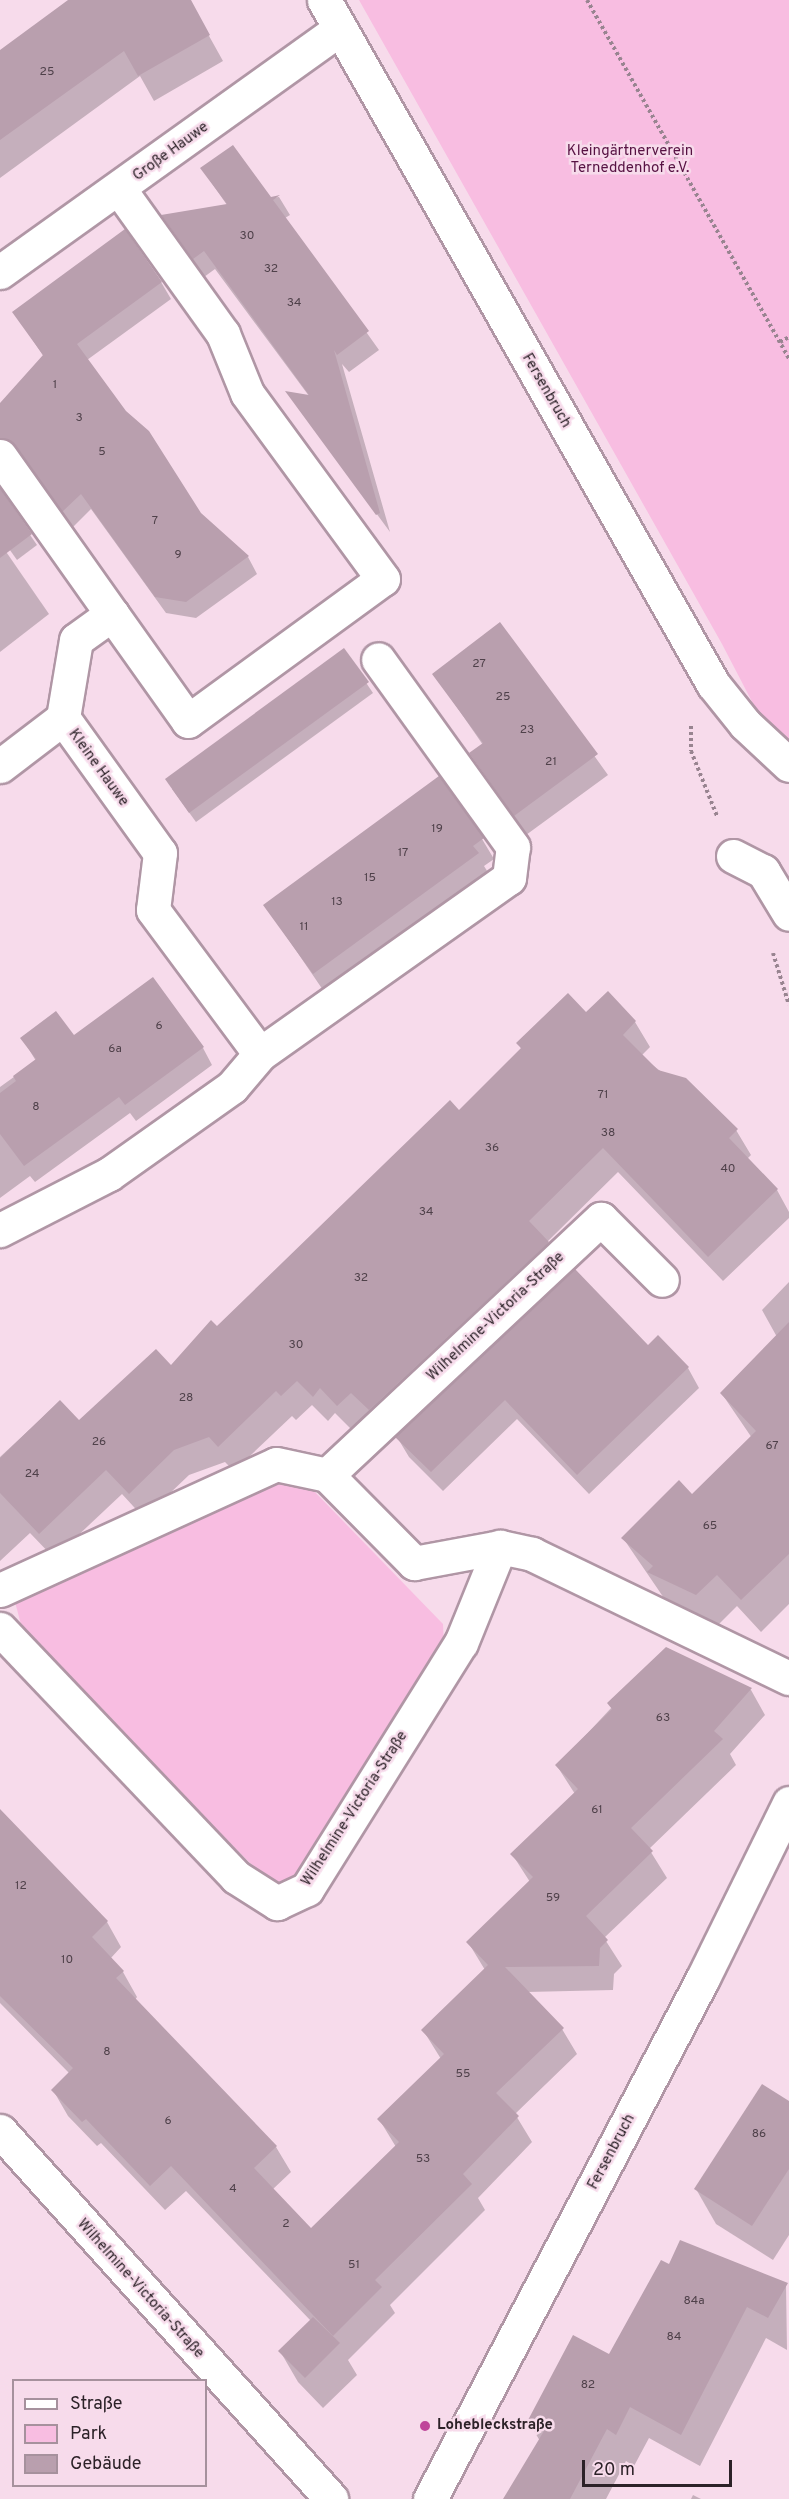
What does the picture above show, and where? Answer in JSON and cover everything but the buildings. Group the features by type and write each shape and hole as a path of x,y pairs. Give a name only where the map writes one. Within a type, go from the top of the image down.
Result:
{"street":[{"name":"Fersenbruch","path":"324,0 712,684 745,724 789,765"},
{"name":"Große Hauwe","path":"0,273 340,29"},
{"path":"0,456 188,721 383,579 247,393 223,334 119,189"},
{"name":"Kleine Hauwe","path":"112,614 76,640 63,718 160,853 153,910 260,1054"},
{"path":"0,1230 108,1174 232,1087 260,1054 509,878 513,847 378,659"},
{"path":"0,766 63,718"},
{"path":"733,856 763,871 789,914"},
{"name":"Wilhelmine-Victoria-Straße","path":"327,1475 601,1219 662,1280"},
{"path":"0,1590 276,1464 327,1475 414,1563 500,1547 532,1554 789,1678"},
{"name":"Wilhelmine-Victoria-Straße","path":"0,1629 236,1877 277,1904 307,1889 461,1643 500,1547"},
{"name":"Fersenbruch","path":"430,2499 703,1978 789,1803"},
{"name":"Wilhelmine-Victoria-Straße","path":"0,2131 331,2499"}],"path":[{"path":"587,0 789,359"},
{"path":"780,342 789,337"}],"green space":[{"name":"Kleingärtnerverein Terneddenhof e.V.","path":"359,0 789,0 789,773 722,644"},
{"path":"273,1481 312,1489 443,1624 444,1647 298,1881 273,1886 24,1636 14,1598"}],"place":[{"name":"Lohebleckstraße","path":"425,2426"}]}
